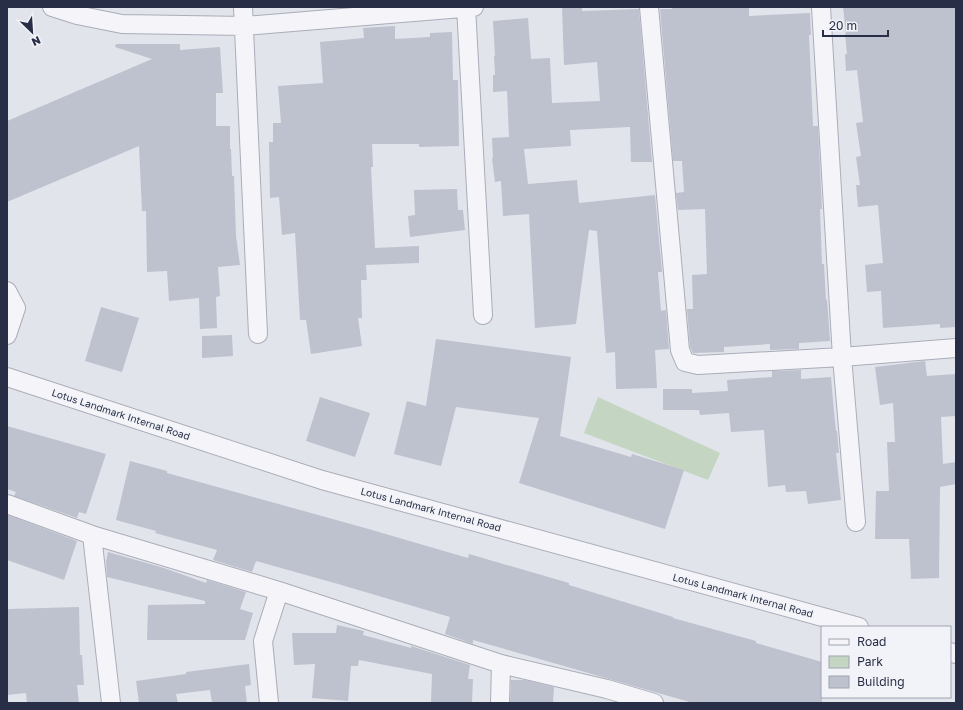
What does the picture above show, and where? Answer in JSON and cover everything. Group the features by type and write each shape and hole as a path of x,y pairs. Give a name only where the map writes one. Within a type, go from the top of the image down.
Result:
{"street":[{"path":"52,7 77,15 122,24 245,26 469,7 483,314"},
{"path":"243,7 258,334"},
{"path":"649,7 680,350 685,362 698,365 842,357 956,348"},
{"path":"821,7 842,357 856,522"},
{"path":"7,291 16,308 7,335"},
{"name":"Lotus Landmark Internal Road","path":"7,377 322,480 855,626"},
{"path":"7,504 92,535 279,591 501,664 608,696 654,703"},
{"path":"92,535 111,703"},
{"path":"269,703 263,641 279,591"},
{"path":"500,703 501,664"}],"green space":[{"path":"598,397 720,453 708,480 584,433"}],"building":[{"path":"562,7 582,7 582,11 639,9 652,162 631,162 630,127 570,130 571,146 524,149 528,184 577,180 579,203 655,195 662,272 658,272 661,311 666,310 669,349 655,350 657,388 616,389 615,352 606,353 597,231 589,230 576,324 535,328 529,214 503,216 501,181 495,182 492,158 492,138 509,137 507,91 493,92 495,56 493,21 528,18 531,59 550,58 552,103 600,101 597,62 564,65"},
{"path":"672,7 749,7 749,16 810,13 811,35 809,35 813,126 818,126 822,209 820,209 822,264 824,264 830,341 799,343 799,349 770,350 770,344 724,347 724,352 693,353 690,347 687,309 693,309 692,275 707,274 705,209 678,210 676,193 684,192 682,161 673,161 660,9 672,9"},
{"path":"843,7 956,7 956,327 940,328 940,324 883,328 881,291 867,292 865,265 883,263 878,205 858,207 856,185 860,185 856,157 861,156 856,123 863,122 857,70 846,71 845,54 847,54"},
{"path":"395,26 395,39 430,37 430,33 452,32 453,80 458,80 459,146 419,147 419,144 372,144 373,167 371,167 375,248 419,246 419,263 366,265 367,280 361,280 362,318 358,318 362,346 311,354 306,320 300,320 295,233 282,235 279,197 270,198 269,142 273,142 273,123 281,123 278,86 323,83 320,42 364,38 363,28"},
{"path":"116,44 180,44 180,50 220,47 223,93 216,93 216,126 230,126 232,176 234,176 236,236 240,265 218,267 220,296 216,297 217,328 200,329 199,298 169,301 167,271 147,272 146,211 142,211 139,146 7,202 7,121 152,59 115,47"},
{"path":"457,189 458,210 463,210 465,230 410,237 408,216 415,215 414,190"},
{"path":"101,307 139,318 122,372 85,361"},
{"path":"232,335 233,356 202,358 202,336"},
{"path":"436,339 571,357 560,436 631,457 632,454 684,470 665,529 519,483 539,418 456,407 441,466 394,454 407,401 426,406"},
{"path":"925,361 927,376 956,374 956,416 941,417 943,464 956,462 956,484 940,487 939,578 911,579 909,539 875,539 876,491 889,491 887,442 895,442 893,403 880,405 875,367"},
{"path":"801,370 801,379 831,377 839,453 836,453 841,500 808,504 806,491 786,492 785,485 768,487 764,430 731,432 729,413 700,415 699,410 663,410 663,389 692,389 692,393 728,391 727,380 772,377 772,371"},
{"path":"320,397 370,413 355,457 306,441"},
{"path":"7,426 106,454 86,514 79,512 77,518 14,496 16,492 7,489"},
{"path":"130,461 167,471 167,473 468,558 469,554 569,583 569,585 673,618 756,641 756,643 821,662 822,703 693,703 473,640 473,644 445,634 450,617 256,561 252,572 213,560 217,550 155,533 156,531 116,520"},
{"path":"8,515 77,541 64,580 7,560"},
{"path":"108,552 164,568 206,583 207,580 246,592 240,609 253,613 245,640 147,640 148,605 205,604 205,601 107,577 106,562"},
{"path":"79,607 80,655 82,655 84,685 77,685 79,703 27,703 26,693 7,695 8,609"},
{"path":"337,625 364,631 363,635 411,648 411,646 470,665 468,679 473,679 472,703 431,703 432,674 359,660 358,666 351,666 348,701 312,698 315,664 294,665 292,633 336,633"},
{"path":"249,664 251,685 245,686 247,703 212,703 210,690 176,694 178,703 139,703 136,681 186,674 186,672"},
{"path":"511,680 525,680 554,687 553,703 510,703"}]}
